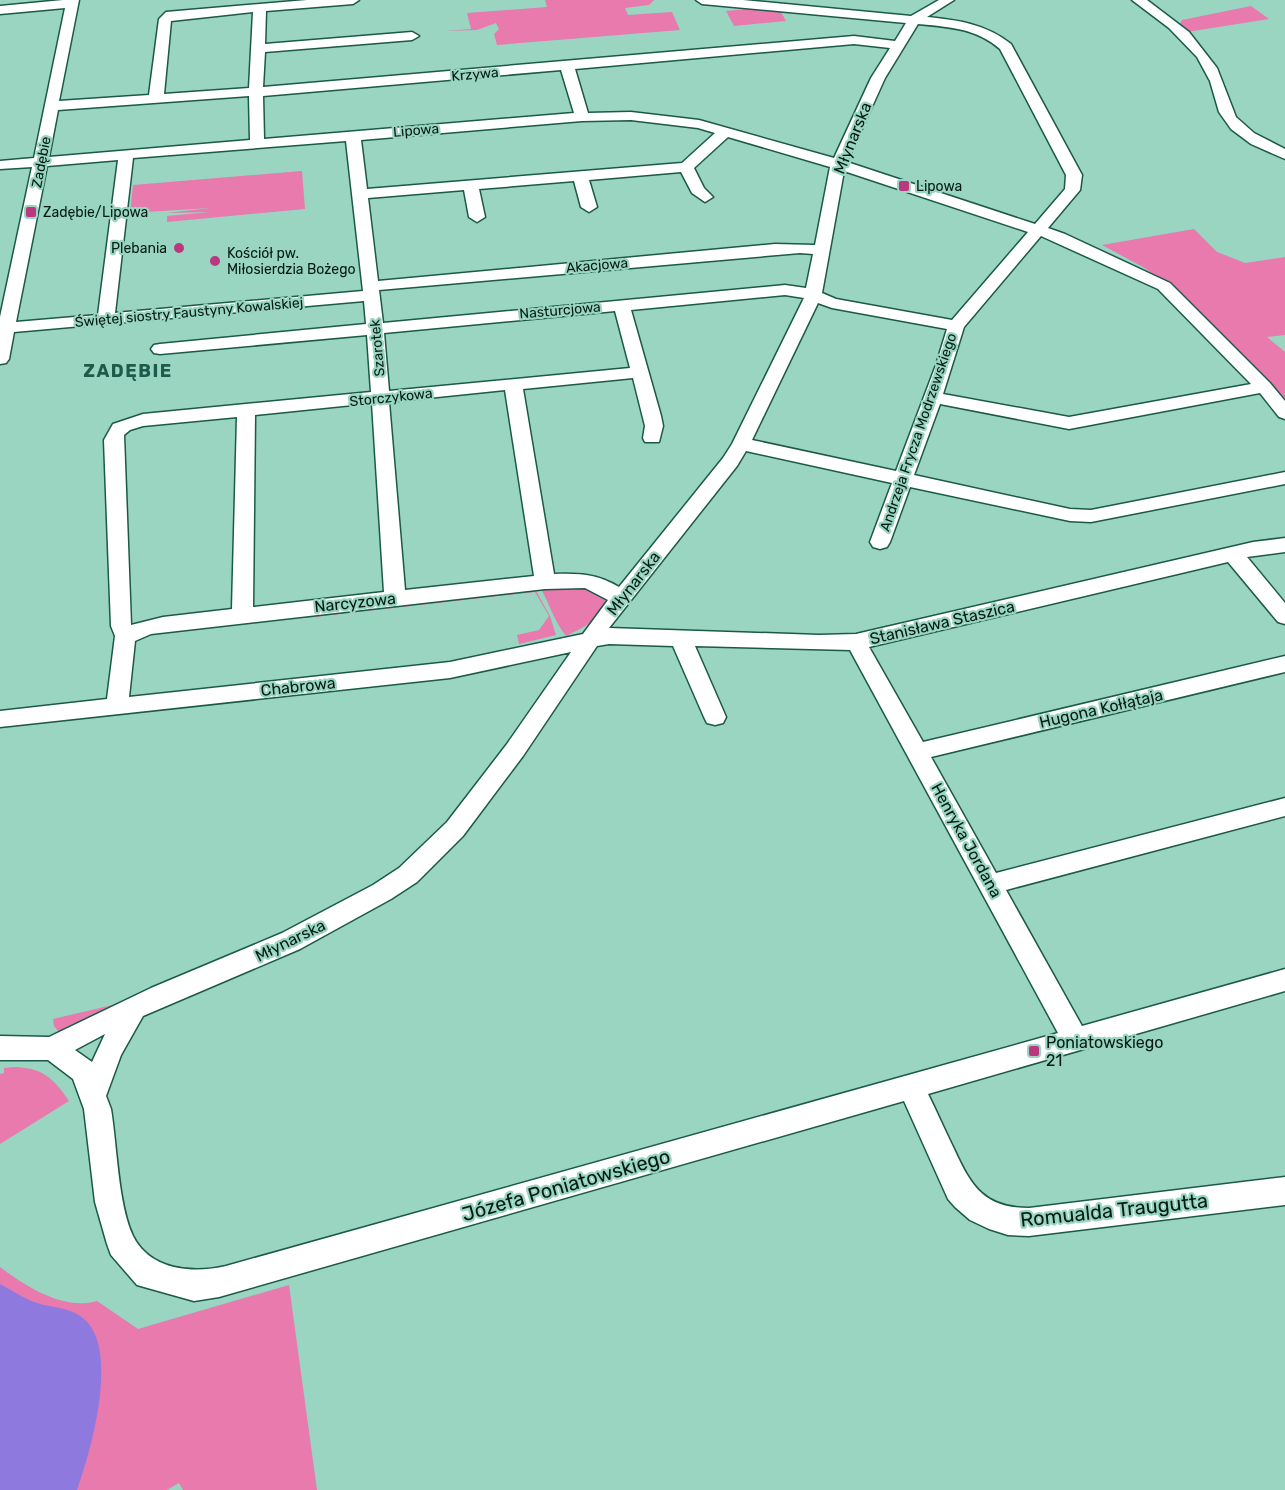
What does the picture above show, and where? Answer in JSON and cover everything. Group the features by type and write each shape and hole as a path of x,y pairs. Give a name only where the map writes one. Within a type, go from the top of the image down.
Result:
{"street":[{"path":"156,99 167,17 180,13 353,0"},
{"name":"Andrzeja Frycza Modrzewskiego","path":"702,0 915,19 980,30 993,36 1006,47 1074,175 1072,189 956,326 933,397 880,542"},
{"name":"Młynarska","path":"53,1048 131,1009 291,941 366,901 408,875 455,829 515,750 620,598 730,462 741,444 813,296 838,165 878,78 915,19 948,0"},
{"path":"1138,0 1175,25 1203,54 1217,81 1232,122 1250,136 1285,155"},
{"path":"0,10 72,2"},
{"name":"Zadębie","path":"0,359 72,2"},
{"path":"257,143 256,92 260,7"},
{"path":"259,48 412,36"},
{"name":"Krzywa","path":"52,106 256,92 855,40 897,45"},
{"path":"567,66 582,117"},
{"name":"Lipowa","path":"0,165 582,117 631,116 699,124 838,165 1036,229 1077,245 1164,286 1264,387 1285,413"},
{"path":"360,194 686,167 726,131"},
{"name":"Szarotek","path":"353,135 372,291 395,597"},
{"path":"106,319 126,154"},
{"path":"686,167 697,190 705,197"},
{"path":"580,175 589,207"},
{"path":"471,185 477,217"},
{"name":"Akacjowa","path":"372,291 775,249 800,248 823,251"},
{"name":"Nasturcjowa","path":"160,349 785,290 796,290 832,303 956,326"},
{"name":"Świętej siostry Faustyny Kowalskiej","path":"6,328 372,291"},
{"path":"621,304 654,426 652,438"},
{"name":"Storczykowa","path":"126,636 121,626 112,440 117,430 123,425 143,420 639,372"},
{"path":"513,384 545,582"},
{"path":"933,397 1069,423 1264,387"},
{"path":"242,615 246,411"},
{"path":"741,444 1070,515 1090,516 1285,478"},
{"name":"Stanisława Staszica","path":"593,638 616,636 819,643 856,642 1233,554 1285,545"},
{"path":"1233,554 1285,617"},
{"name":"Narcyzowa","path":"126,636 155,626 242,615 641,572"},
{"path":"586,579 620,598"},
{"path":"117,706 126,636"},
{"name":"Chabrowa","path":"0,719 450,669 593,638"},
{"path":"681,639 715,717"},
{"name":"Henryka Jordana","path":"856,642 1076,1040"},
{"name":"Hugona Kołłątaja","path":"917,752 1285,664"},
{"path":"991,884 1285,807"},
{"name":"Józefa Poniatowskiego","path":"0,1048 24,1044 53,1048 77,1060 89,1078 94,1093 118,1242 126,1256 148,1274 168,1282 195,1286 244,1276 1285,980"},
{"path":"94,1093 110,1050 129,1019 131,1009"},
{"name":"Romualda Traugutta","path":"911,1087 958,1189 965,1199 976,1207 1001,1220 1015,1223 1029,1222 1285,1191"}],"shaded area":[{"path":"545,0 654,0 649,5 625,8 628,15 672,12 680,30 497,45 494,34 499,29 496,23 477,30 445,31 471,29 467,13 547,7"},
{"path":"1251,6 1269,19 1187,32 1180,24 1182,20"},
{"path":"758,8 780,10 786,21 734,26 726,11"},
{"path":"302,171 305,209 167,222 167,216 210,212 167,213 210,208 130,213 133,185"},
{"path":"1194,229 1217,252 1245,263 1285,257 1285,335 1267,337 1285,352 1285,404 1179,292 1143,267 1102,245"},
{"path":"580,584 604,593 606,601 604,608 594,620 566,636 540,587"},
{"path":"535,589 550,616 556,635 519,644 517,635 539,630 549,616 535,592 306,618 306,613"},
{"path":"117,1004 68,1030 58,1031 54,1026 53,1019"},
{"path":"4,1068 32,1069 46,1075 69,1101 0,1144 0,1074 4,1073"},
{"path":"0,1267 33,1289 58,1300 71,1303 97,1301 138,1329 289,1285 317,1490 183,1490 179,1483 167,1490 0,1490"},
{"path":"0,1284 32,1301 79,1315 95,1334 100,1353 99,1402 89,1451 77,1490 0,1490"}],"place":[{"name":"Lipowa","path":"904,186"},
{"name":"Zadębie/Lipowa","path":"31,212"},
{"name":"Plebania","path":"179,248"},
{"name":"Kościół pw. Miłosierdzia Bożego","path":"215,261"},
{"name":"Poniatowskiego 21","path":"1034,1051"}],"district":[{"name":"ZADĘBIE","path":"128,371"}]}
